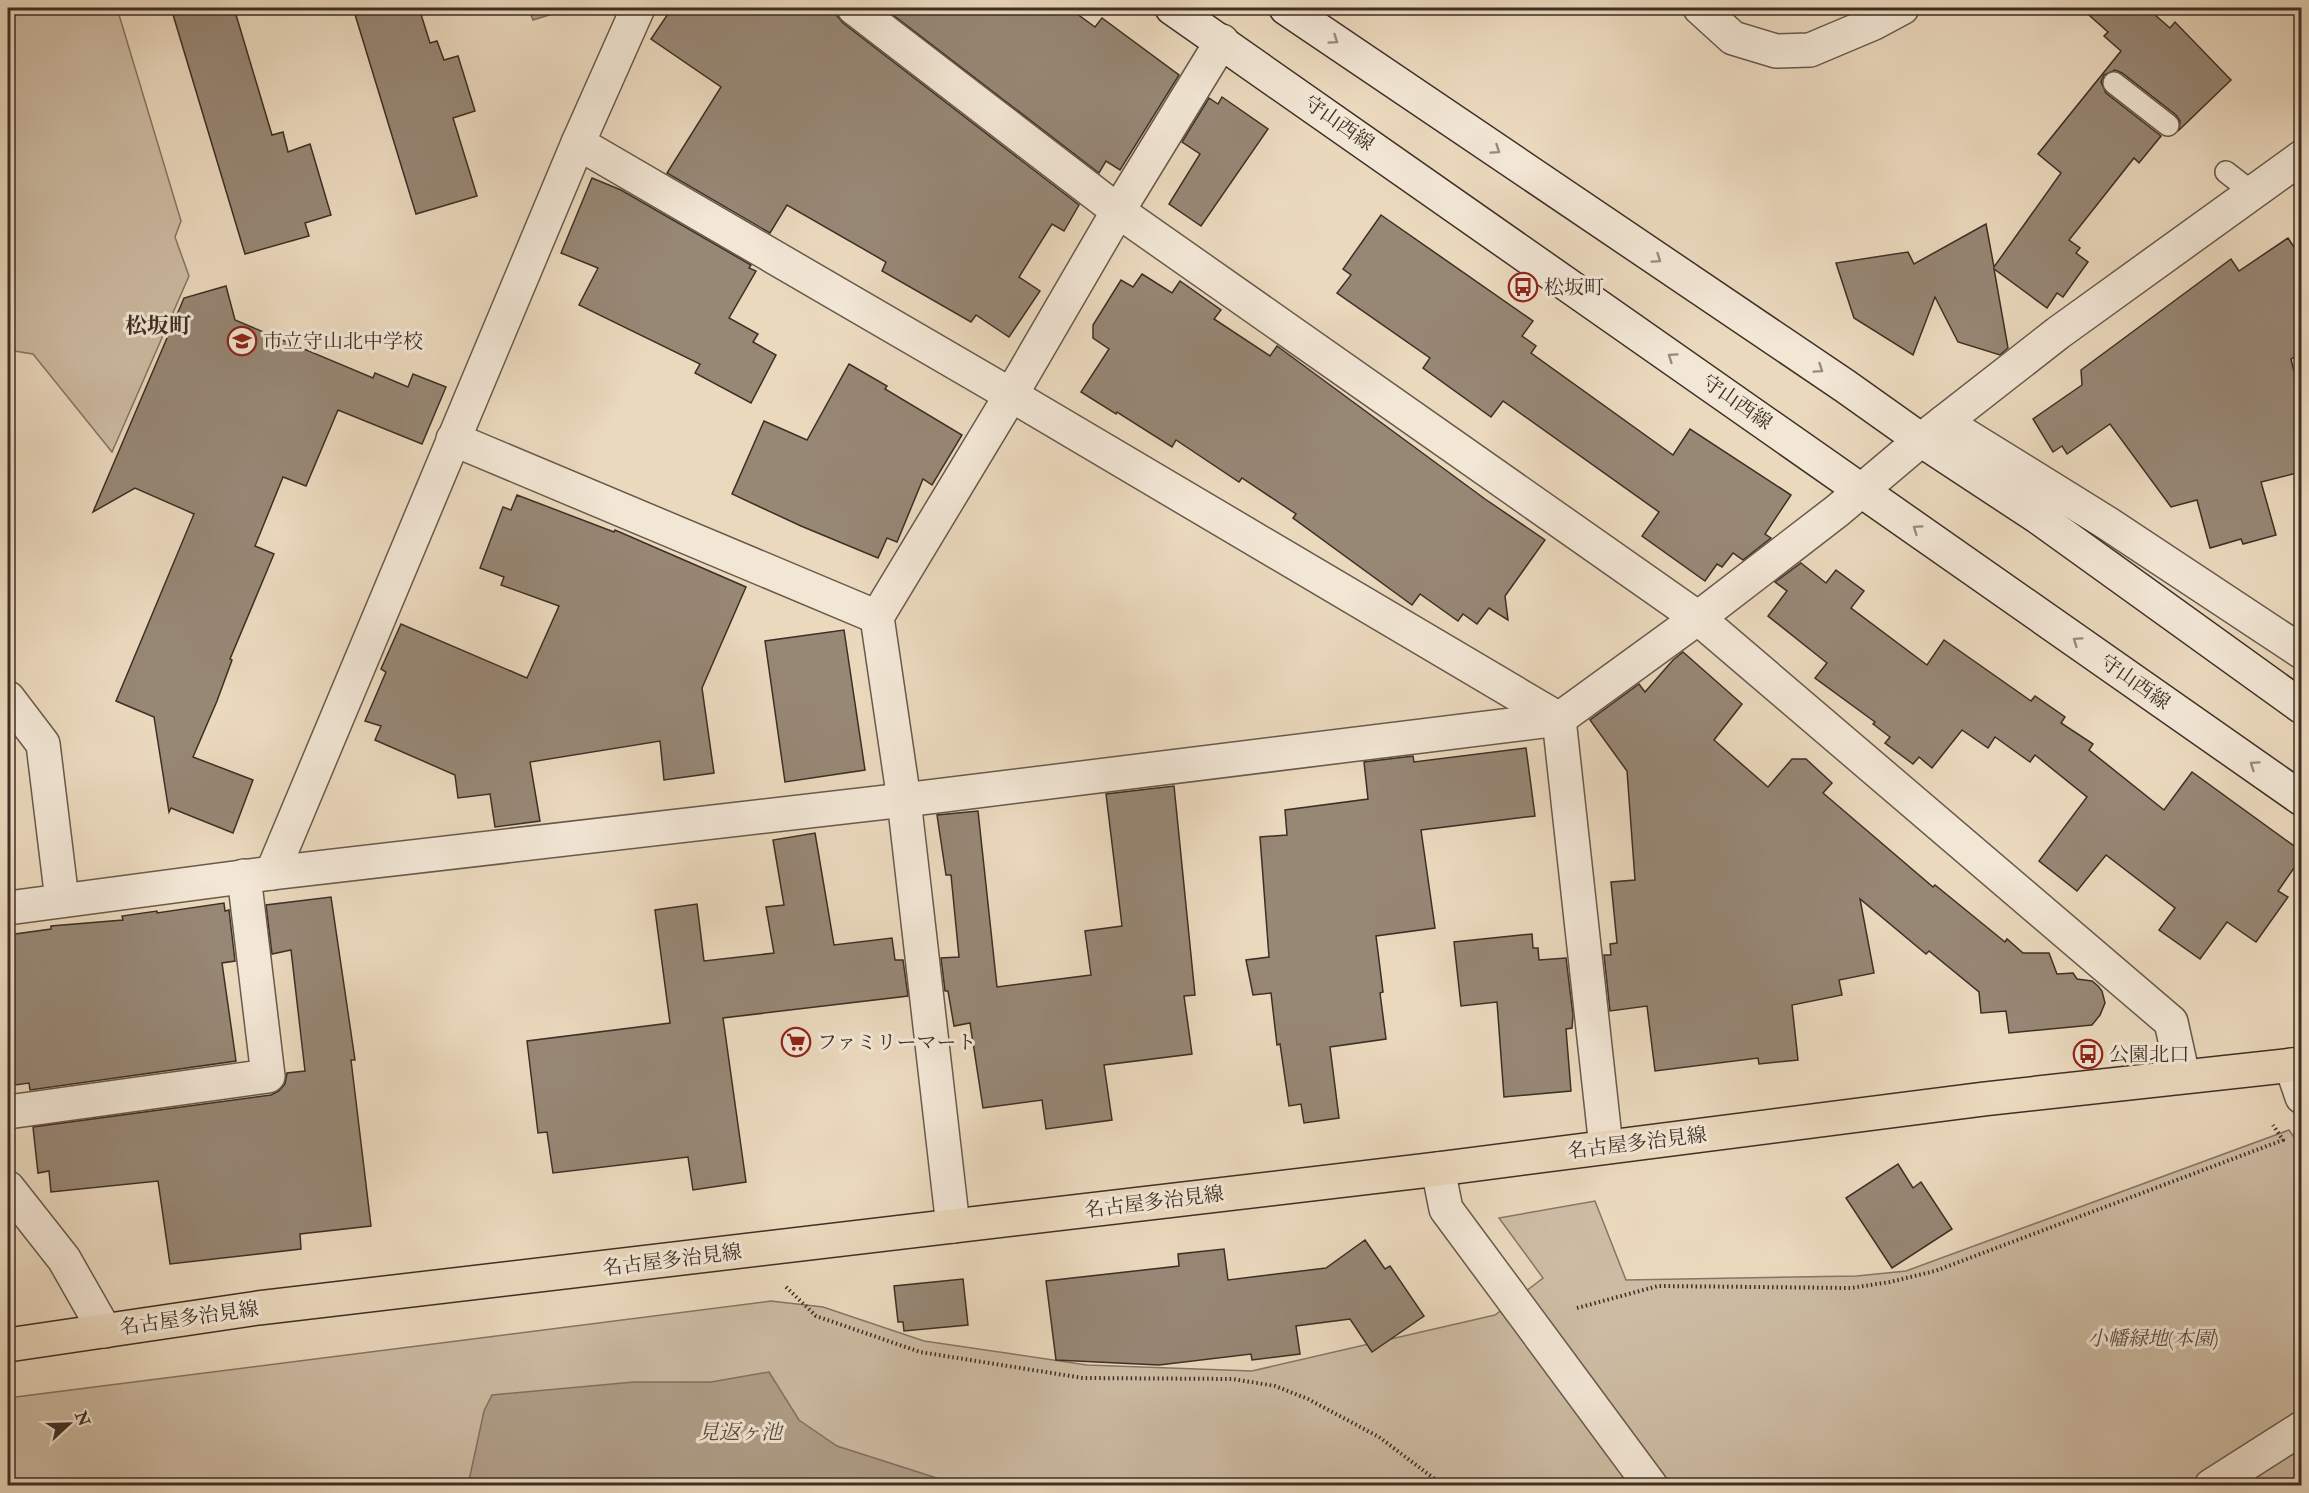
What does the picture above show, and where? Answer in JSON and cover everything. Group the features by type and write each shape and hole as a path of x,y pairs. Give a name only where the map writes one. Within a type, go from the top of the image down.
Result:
{"main road":[{"name":"名古屋多治見線","path":"8,1345 281,1305 1438,1169 2183,1076 2296,1064"}],"street":[{"path":"8,1112 268,1076 258,874 453,439 578,143 638,8"},
{"path":"854,8 1118,211 1698,618 2171,1022 2183,1076"},
{"name":"守山西線","path":"1172,8 2301,799"},
{"path":"1286,8 1845,386 2107,523 2301,652"},
{"path":"1700,8 1733,38 1776,51 1810,50 1874,23 1902,8"},
{"path":"953,1226 904,800 877,617 1221,41"},
{"path":"578,143 1011,395 1559,719"},
{"path":"8,908 258,874 904,800 1559,719 1698,618 1863,491 1933,431 2058,333 2301,157"},
{"path":"1933,431 2038,517 2301,706"},
{"path":"453,439 877,617"},
{"path":"8,698 43,744 62,900"},
{"path":"1559,719 1606,1147"},
{"path":"2296,1064 2301,1098"},
{"path":"1438,1169 1446,1209 1651,1485"},
{"path":"8,1188 64,1259 105,1331"},
{"path":"2211,1485 2301,1428"}],"lane":[{"path":"2114,83 2168,125"},
{"path":"2226,171 2253,193"}],"path":[{"path":"1577,1308 1658,1286 1851,1288 1890,1282 1935,1271 2283,1140 2267,1116"},
{"path":"786,1287 816,1316 920,1352 1083,1378 1233,1379 1275,1386 1308,1399 1379,1437 1444,1485"}],"green space":[{"path":"8,8 117,8 181,221 175,237 189,276 112,452 33,354 8,350"},
{"name":"小幡緑地(本園)","path":"2289,1130 2301,1147 2301,1485 8,1486 8,1398 771,1301 823,1307 924,1341 1087,1365 1252,1371 1495,1315 1543,1278 1499,1218 1595,1201 1626,1280 1857,1276 1906,1271"}],"water":[{"path":"528,8 572,8 533,20"},
{"name":"見返ヶ池","path":"769,1372 799,1420 837,1446 949,1482 952,1485 468,1485 484,1411 492,1395 634,1382 711,1382"}],"building":[{"path":"171,8 234,8 272,135 283,132 288,152 310,144 331,215 305,223 309,236 245,254"},
{"path":"353,8 419,8 430,43 437,41 444,60 458,56 475,111 453,118 477,196 416,214"},
{"path":"672,8 836,8 837,16 843,23 1079,205 1064,231 1052,224 1019,277 1040,291 1009,337 976,315 971,322 882,271 886,262 787,205 770,233 667,173 721,87 651,39"},
{"path":"884,8 1069,8 1095,27 1102,18 1179,75 1120,170 1106,161 1099,173"},
{"path":"2081,8 2147,8 2170,28 2175,22 2231,80 2179,130 2180,121 2176,115 2122,73 2115,70 2104,75 2101,82 2106,93 2161,136 2139,163 2134,158 2069,240 2080,248 2076,253 2088,262 2063,297 2057,293 2047,308 1994,269 2008,348 2000,355 1958,342 1935,297 1913,355 1854,318 1836,263 1908,252 1914,264 1986,224 1994,267 2061,173 2038,154 2121,51 2104,36 2108,32"},
{"path":"1222,97 1268,129 1201,226 1169,204 1200,154 1182,142 1209,98 1218,104"},
{"path":"592,178 621,190 751,265 749,268 756,271 729,318 758,334 753,342 776,355 751,403 695,373 700,364 579,305 598,268 561,253"},
{"path":"1381,215 1533,321 1522,336 1536,346 1531,353 1673,455 1690,429 1791,495 1765,534 1771,538 1743,560 1733,553 1722,567 1717,564 1705,581 1642,536 1659,512 1503,401 1491,417 1423,368 1430,358 1337,293 1351,275 1343,269"},
{"path":"2288,238 2301,258 2301,353 2291,359 2301,401 2301,472 2261,482 2276,535 2243,544 2241,539 2210,548 2197,500 2171,507 2110,424 2067,454 2062,446 2053,452 2033,419 2082,385 2081,370 2231,259 2239,271"},
{"path":"1142,274 1172,293 1180,281 1221,310 1214,319 1270,356 1277,346 1485,499 1545,540 1505,596 1508,620 1489,608 1477,624 1463,614 1458,621 1420,594 1412,605 1293,518 1296,514 1242,478 1239,482 1176,440 1172,447 1081,392 1109,349 1093,338 1093,325 1121,280 1133,287"},
{"path":"226,286 235,320 373,378 375,373 408,387 413,374 446,387 422,444 338,410 306,486 283,477 255,546 274,554 230,659 232,660 217,701 193,757 253,780 233,833 171,808 169,812 154,717 116,701 194,514 135,488 93,512 184,298"},
{"path":"849,364 887,386 885,389 962,435 932,485 923,479 897,542 887,538 878,558 732,494 764,421 807,440"},
{"path":"517,495 614,532 615,530 746,587 702,688 714,773 664,780 660,741 530,762 540,821 495,827 490,794 458,798 455,775 375,740 381,726 365,721 386,672 381,669 401,624 527,678 559,606 501,585 504,577 480,568 503,507 511,510"},
{"path":"1801,563 1826,583 1836,570 1864,591 1851,608 1927,665 1944,640 2031,701 2035,696 2065,717 2061,723 2093,744 2089,750 2164,810 2192,772 2301,851 2301,858 2278,891 2288,897 2256,942 2227,922 2200,959 2159,930 2175,908 2106,855 2077,891 2039,861 2087,797 2035,755 2030,762 1995,737 1988,748 1962,730 1932,768 1919,757 1913,764 1885,743 1890,737 1873,724 1875,722 1815,678 1827,663 1768,616 1787,591 1775,582"},
{"path":"844,630 865,770 785,782 765,641"},
{"path":"1683,652 1742,704 1714,740 1768,787 1792,759 1806,759 1832,783 1823,793 1933,887 1935,885 2005,942 2007,939 2023,953 2049,953 2057,974 2073,973 2077,979 2092,981 2098,986 2105,1003 2100,1015 2092,1025 2009,1033 2006,1011 1981,1013 1979,992 1929,951 1926,954 1860,899 1874,973 1839,980 1842,995 1792,1005 1798,1060 1759,1064 1758,1058 1655,1071 1647,1006 1610,1011 1604,955 1611,955 1610,944 1617,943 1611,882 1635,880 1627,771 1590,720 1639,684 1645,692"},
{"path":"1526,748 1535,816 1421,830 1435,928 1376,936 1386,1039 1330,1047 1339,1118 1304,1123 1301,1104 1289,1106 1280,1044 1277,1045 1271,993 1253,995 1246,960 1269,957 1260,837 1287,835 1285,810 1368,799 1364,762 1413,756 1414,762"},
{"path":"1174,786 1195,995 1184,996 1192,1054 1104,1065 1112,1120 1046,1129 1042,1100 983,1108 970,1023 954,1026 948,991 945,991 941,958 959,957 951,875 946,875 937,815 978,811 997,987 1091,975 1085,931 1122,926 1106,794"},
{"path":"815,833 834,945 892,938 895,960 903,960 908,996 723,1018 746,1182 693,1190 688,1157 553,1173 547,1132 538,1133 527,1041 670,1023 655,910 697,904 704,961 774,953 766,907 784,905 773,840"},
{"path":"331,897 355,1060 351,1060 371,1226 300,1234 301,1249 170,1264 158,1181 51,1192 49,1171 38,1173 33,1127 271,1095 285,1084 287,1073 305,1071 291,950 272,954 266,905"},
{"path":"224,903 225,911 229,910 235,961 222,963 236,1061 30,1090 29,1083 8,1086 8,935 51,929 51,926 123,920 122,916"},
{"path":"1532,934 1533,948 1538,948 1539,960 1566,958 1573,1015 1572,1028 1566,1029 1571,1091 1504,1097 1497,1002 1461,1006 1454,942"},
{"path":"1898,1164 1913,1188 1921,1182 1952,1229 1892,1268 1846,1198"},
{"path":"1365,1240 1385,1269 1390,1266 1424,1316 1372,1352 1350,1319 1296,1326 1300,1354 1252,1360 1251,1354 1159,1365 1056,1360 1046,1281 1179,1266 1178,1254 1224,1249 1228,1280 1326,1268"},
{"path":"963,1279 968,1325 904,1331 903,1322 898,1322 894,1286"}],"place":[{"name":"松坂町","path":"1523,287"},
{"name":"市立守山北中学校","path":"242,341"},
{"name":"ファミリーマート","path":"796,1042"},
{"name":"公園北口","path":"2088,1054"}],"district":[{"name":"松坂町","path":"158,326"}]}
